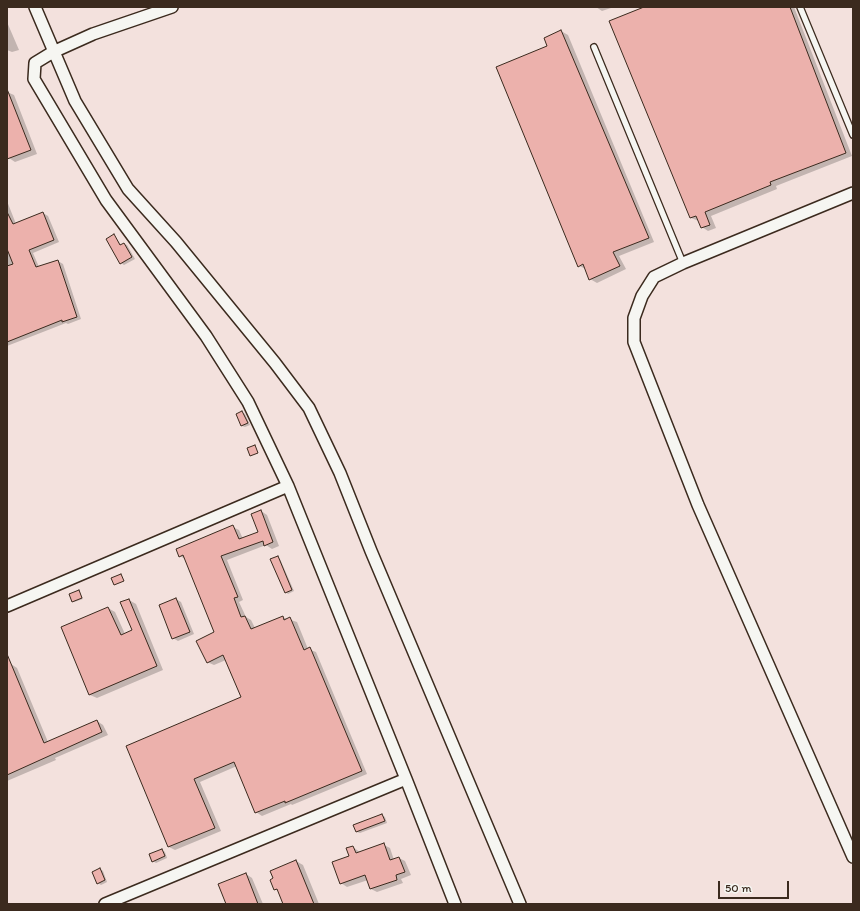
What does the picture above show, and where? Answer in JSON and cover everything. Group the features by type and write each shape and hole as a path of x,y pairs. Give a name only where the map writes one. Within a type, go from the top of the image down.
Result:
{"street":[{"path":"35,7 53,52 75,100 128,189 176,242 275,363 309,408 340,473 371,551 520,904"},
{"path":"172,7 93,34 53,52 35,63 34,79 106,200 206,336 248,402 288,486 456,904"},
{"path":"853,193 683,263 654,277 642,296 634,318 634,342 724,565 853,857"},
{"path":"7,606 288,486"},
{"path":"105,904 406,779"}],"lane":[{"path":"800,7 853,135"},
{"path":"594,47 683,263"}],"shaded area":[{"path":"7,7 853,7 853,904 7,904"}],"building":[{"path":"644,7 790,7 846,153 770,182 771,185 705,212 710,225 701,228 696,216 690,218 609,21"},
{"path":"561,30 649,238 613,252 620,266 589,280 583,264 578,267 496,67 547,46 544,38"},
{"path":"7,89 31,150 7,159"},
{"path":"7,212 13,224 43,212 54,240 29,250 36,267 58,260 77,317 62,322 62,320 7,342 7,266 13,264 7,249"},
{"path":"114,234 120,245 124,243 132,257 120,264 106,239"},
{"path":"242,411 248,423 241,426 236,414"},
{"path":"255,445 258,453 250,456 247,448"},
{"path":"261,510 273,542 264,546 263,541 221,556 238,597 234,598 241,617 245,616 251,629 283,616 284,620 290,617 304,650 310,647 362,771 285,803 285,801 255,813 234,762 194,779 215,828 168,847 126,746 241,697 223,655 207,663 196,641 214,632 183,555 179,557 176,549 233,525 239,539 258,532 251,514"},
{"path":"278,556 292,590 285,593 270,559"},
{"path":"121,574 124,581 114,585 111,578"},
{"path":"79,590 82,598 72,602 69,594"},
{"path":"176,598 190,632 172,639 159,605"},
{"path":"129,599 157,666 89,695 61,627 108,607 121,635 132,630 120,602"},
{"path":"7,654 44,743 97,720 102,732 7,775"},
{"path":"382,814 385,821 356,832 353,825"},
{"path":"384,843 390,860 399,857 405,872 396,875 397,880 370,889 365,875 340,884 332,862 349,856 346,848 353,846 356,853"},
{"path":"162,849 165,856 152,862 149,854"},
{"path":"296,860 314,904 283,904 277,889 274,890 270,880 273,878 270,871"},
{"path":"100,868 105,880 97,884 92,872"},
{"path":"246,873 258,904 226,904 218,884"}]}
